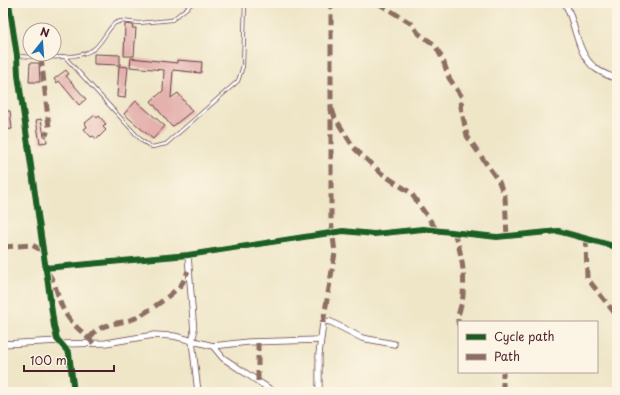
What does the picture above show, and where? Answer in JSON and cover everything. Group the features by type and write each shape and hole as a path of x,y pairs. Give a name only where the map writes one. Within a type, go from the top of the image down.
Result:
{"street":[{"path":"9,3 45,268 56,335 69,353 74,392"},
{"path":"565,3 580,44 590,63 597,70 617,79"},
{"path":"45,268 188,255 338,232 374,234 411,229 436,229 497,237 558,231 617,247"},
{"path":"188,255 194,333 192,341 198,392"},
{"path":"319,392 320,340 323,323 328,321 362,338 394,344"},
{"path":"3,344 106,343 132,338 166,335 213,346 248,342 320,340"},
{"path":"213,346 223,358 274,392"}],"lane":[{"path":"17,56 64,56 78,54 95,48 111,26 116,22 139,24 170,21 178,17 192,3"},
{"path":"64,56 145,144 152,147 161,146 174,138 229,90 240,78 243,66 245,3"}],"building":[{"path":"125,24 133,25 132,28 136,28 134,56 124,56"},
{"path":"94,54 120,55 120,65 94,64"},
{"path":"131,58 177,63 177,60 202,62 201,73 173,70 171,98 178,93 192,111 172,127 151,101 163,91 164,70 130,67"},
{"path":"30,63 39,63 40,82 29,82"},
{"path":"119,66 128,67 125,98 117,97"},
{"path":"66,70 69,74 66,76 86,99 79,105 59,81 57,83 54,79"},
{"path":"136,101 165,126 153,139 124,114"},
{"path":"3,111 10,111 12,129 4,130"},
{"path":"95,115 97,118 99,116 106,124 103,127 106,130 97,139 93,136 91,137 84,129 87,127 85,123"},
{"path":"41,119 44,136 46,136 47,142 40,143 36,120"}],"marked path":[{"path":"323,323 335,253 331,220 331,3"},
{"path":"378,3 412,24 418,33 435,45 443,60 449,78 462,97 461,107 467,136 499,182 505,197 507,237"},
{"path":"42,62 49,127 46,135"},
{"path":"332,109 335,118 354,148 381,173 411,193 436,229"},
{"path":"453,231 459,246 464,279 463,299 458,321"},
{"path":"586,238 587,278 617,316"},
{"path":"3,247 32,245 43,251"},
{"path":"89,339 103,327 133,319 151,309 181,285 188,271"},
{"path":"48,273 54,283 67,316 94,344"},
{"path":"258,343 258,381"},
{"path":"503,373 503,392"}],"cycle path":[{"path":"9,3 54,326 57,339 69,353 74,392"},
{"path":"45,268 188,255 343,231 374,234 423,229 497,237 558,231 617,247"}]}
